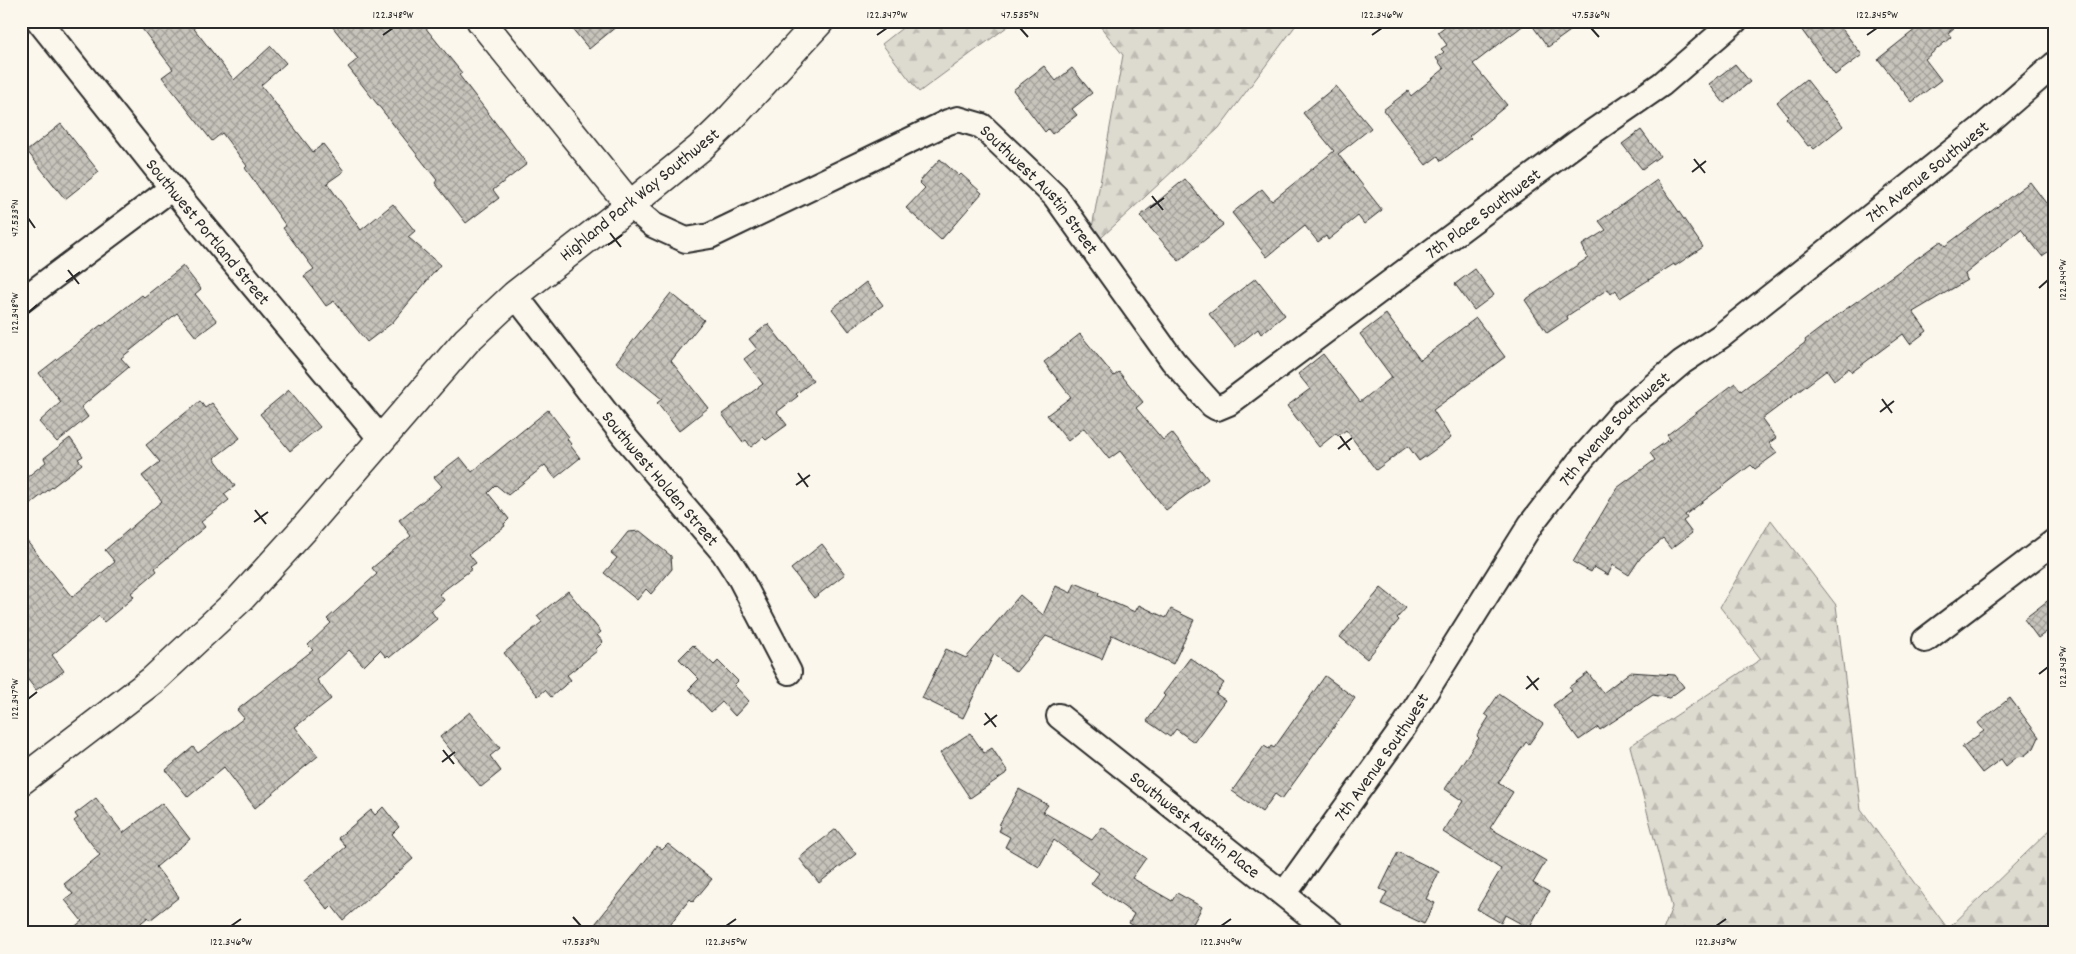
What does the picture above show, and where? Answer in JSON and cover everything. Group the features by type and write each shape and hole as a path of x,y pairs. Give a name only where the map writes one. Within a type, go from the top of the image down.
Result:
{"street":[{"name":"Southwest Portland Street","path":"39,21 172,188 381,439"},
{"path":"481,21 630,205"},
{"name":"Highland Park Way Southwest","path":"21,781 153,680 241,598 466,340 515,295 700,148 820,21"},
{"name":"7th Place Southwest","path":"1229,403 1570,148 1662,84 1735,21"},
{"name":"7th Avenue Southwest","path":"1284,894 1403,728 1531,524 1578,464 1622,413 1682,362 1721,336 1978,131 2055,64"},
{"name":"Southwest Austin Street","path":"630,205 653,225 686,240 710,236 948,122 958,119 982,126 1055,196 1173,361 1212,406 1217,408 1229,403"},
{"path":"21,301 172,188"},
{"name":"Southwest Holden Street","path":"515,295 624,436 724,554 740,578 789,672"},
{"path":"1925,640 2055,541"},
{"name":"Southwest Austin Place","path":"1060,716 1332,933"}],"green space":[{"path":"911,21 1015,21 919,92 882,44"},
{"path":"1096,21 1299,21 1219,128 1088,250 1123,55"},
{"path":"1771,520 1836,605 1861,810 1948,929 2055,825 2055,933 1662,933 1672,907 1630,746 1761,659 1720,607"}],"building":[{"path":"136,21 188,21 234,80 271,46 286,63 261,85 313,152 323,144 344,171 327,183 361,230 393,204 415,231 408,237 440,265 392,323 367,342 334,301 326,306 304,276 314,269 283,228 286,226 245,168 247,166 222,133 212,141 162,77 173,69"},
{"path":"328,21 420,21 462,73 459,75 527,164 493,190 499,198 466,223 435,183 437,180 348,67 358,59"},
{"path":"566,21 623,21 589,49"},
{"path":"1452,21 1529,21 1473,64 1507,105 1469,136 1471,138 1441,161 1438,156 1426,165 1383,110 1408,91 1411,96 1444,69 1436,58 1444,52 1441,49 1447,45 1438,32"},
{"path":"1529,21 1584,21 1548,47"},
{"path":"1795,21 1836,21 1862,55 1835,75"},
{"path":"1926,21 1962,21 1948,33 1951,37 1925,59 1941,80 1912,102 1878,59"},
{"path":"1735,64 1750,82 1724,103 1709,84"},
{"path":"1044,66 1056,81 1072,68 1092,93 1072,109 1077,115 1052,134 1048,129 1045,132 1013,90"},
{"path":"1806,79 1843,126 1814,149 1810,145 1808,146 1786,118 1788,116 1777,102"},
{"path":"1336,86 1371,128 1338,154 1382,210 1364,224 1358,216 1328,240 1326,236 1318,242 1305,226 1267,257 1232,213 1262,189 1272,201 1334,151 1303,113"},
{"path":"61,124 99,172 65,199 27,151"},
{"path":"1641,130 1660,156 1642,169 1622,144"},
{"path":"940,159 959,176 961,174 982,193 941,240 906,208 925,188 919,182"},
{"path":"1185,179 1223,225 1179,261 1140,216"},
{"path":"1657,180 1703,247 1675,266 1674,264 1620,298 1616,290 1611,294 1608,289 1567,316 1568,319 1547,333 1525,300 1588,258 1582,245 1606,230 1599,221"},
{"path":"2030,182 2055,215 2055,247 2042,256 2021,229 1965,274 1967,280 1913,312 1927,331 1910,344 1903,334 1852,372 1849,368 1834,380 1827,370 1762,419 1776,438 1769,443 1777,453 1755,469 1751,465 1685,515 1687,518 1683,521 1692,533 1671,549 1663,539 1641,557 1629,575 1613,565 1608,575 1594,567 1591,572 1573,562 1617,488 1655,460 1650,453 1670,439 1667,435 1735,383 1741,391 1806,342 1805,340 1839,314 1941,241 1945,246"},
{"path":"183,266 201,289 195,294 217,321 196,337 177,313 121,358 129,367 81,407 88,417 57,442 39,422 61,402 39,373 142,295 144,297"},
{"path":"1475,269 1494,295 1474,310 1455,284"},
{"path":"1256,278 1285,315 1261,334 1258,329 1235,347 1209,314"},
{"path":"866,282 883,305 849,331 832,309"},
{"path":"671,293 704,320 671,361 708,408 679,431 657,403 662,399 616,362"},
{"path":"1386,314 1420,360 1476,318 1505,357 1433,410 1451,438 1419,461 1408,446 1376,470 1346,430 1338,436 1336,433 1319,447 1287,406 1310,389 1298,374 1323,354 1360,402 1392,377 1360,334"},
{"path":"768,324 813,381 796,394 798,396 777,412 787,425 766,440 763,437 751,447 746,440 743,442 722,414 763,384 744,359 757,349 749,339"},
{"path":"1080,334 1114,376 1119,372 1143,402 1136,408 1163,440 1172,433 1208,479 1166,510 1120,451 1109,459 1084,428 1068,441 1047,415 1071,397 1044,362"},
{"path":"289,390 320,427 290,451 260,414"},
{"path":"200,401 205,408 212,403 240,438 214,458 235,486 224,494 229,500 201,522 205,527 155,568 157,571 131,593 134,597 104,622 99,616 52,655 64,671 36,690 21,671 21,534 72,597 115,562 105,550 162,501 142,476 160,462 146,445"},
{"path":"548,410 569,437 567,439 570,445 580,458 555,478 545,465 508,495 496,485 488,493 509,519 504,524 505,526 469,554 476,563 470,567 472,569 439,594 444,600 431,611 437,619 390,657 388,655 386,657 380,650 364,666 349,650 317,680 331,699 295,727 318,756 255,808 224,767 188,797 166,770 193,747 198,753 244,718 237,710 313,650 308,645 331,623 327,619 377,574 372,568 411,536 399,520 442,486 434,477 460,457 472,472"},
{"path":"70,438 83,456 78,459 82,464 21,511 21,482 46,462 44,458"},
{"path":"640,531 671,556 672,569 651,594 646,589 637,600 604,573 617,558 611,553 628,532"},
{"path":"822,544 845,574 814,598 791,569"},
{"path":"1075,583 1099,593 1098,596 1135,612 1139,605 1166,618 1171,609 1194,620 1173,664 1112,635 1102,659 1046,636 1016,672 994,654 963,718 922,698 946,649 966,658 1020,595 1043,615 1056,586 1071,593"},
{"path":"1381,588 1406,608 1397,618 1399,620 1367,659 1340,637"},
{"path":"568,591 601,632 597,635 603,642 596,649 597,651 567,675 571,680 551,697 545,690 538,696 504,653 542,622 537,616"},
{"path":"2055,595 2055,626 2038,638 2024,619"},
{"path":"693,645 714,665 718,661 738,681 734,685 749,701 735,716 722,702 711,712 689,689 699,679 679,659"},
{"path":"1190,658 1224,683 1216,694 1225,700 1194,742 1176,729 1170,737 1147,721 1165,696 1163,694"},
{"path":"1630,672 1675,675 1684,687 1669,698 1653,695 1600,730 1598,727 1579,740 1553,705 1572,691 1569,687 1588,673 1603,693"},
{"path":"1325,676 1355,698 1282,799 1275,794 1262,812 1232,791 1264,746 1269,749 1271,746 1274,748"},
{"path":"1499,694 1543,724 1529,744 1526,742 1498,783 1513,792 1490,828 1546,861 1533,883 1549,892 1529,928 1505,915 1501,923 1477,909 1501,869 1443,832 1463,801 1445,789 1479,738 1477,736 1489,717 1485,714"},
{"path":"2010,698 2039,737 2034,748 2024,756 2017,757 2006,766 2001,759 1982,773 1962,747 1984,731 1978,723"},
{"path":"470,712 500,748 490,756 501,771 481,787 440,737"},
{"path":"970,733 984,753 992,748 1008,772 970,798 940,753"},
{"path":"1019,789 1048,805 1043,812 1092,840 1102,827 1146,858 1132,878 1172,901 1177,893 1202,907 1188,933 1147,933 1129,923 1134,914 1091,884 1099,873 1054,840 1039,867 1005,847 1010,837 999,831 1001,827 999,825"},
{"path":"96,798 123,833 162,803 190,839 156,867 179,897 150,920 148,917 129,933 67,933 82,921 65,900 73,894 64,884 100,855 74,821 78,818 75,814"},
{"path":"383,807 399,827 392,834 413,859 343,920 332,906 328,910 304,881 346,847 338,838 371,810 375,815"},
{"path":"836,829 856,854 819,883 799,858"},
{"path":"668,844 712,879 693,902 690,899 663,933 588,933 657,846 662,850"},
{"path":"1398,852 1439,872 1426,899 1435,903 1424,924 1381,904 1387,892 1380,889"}]}
